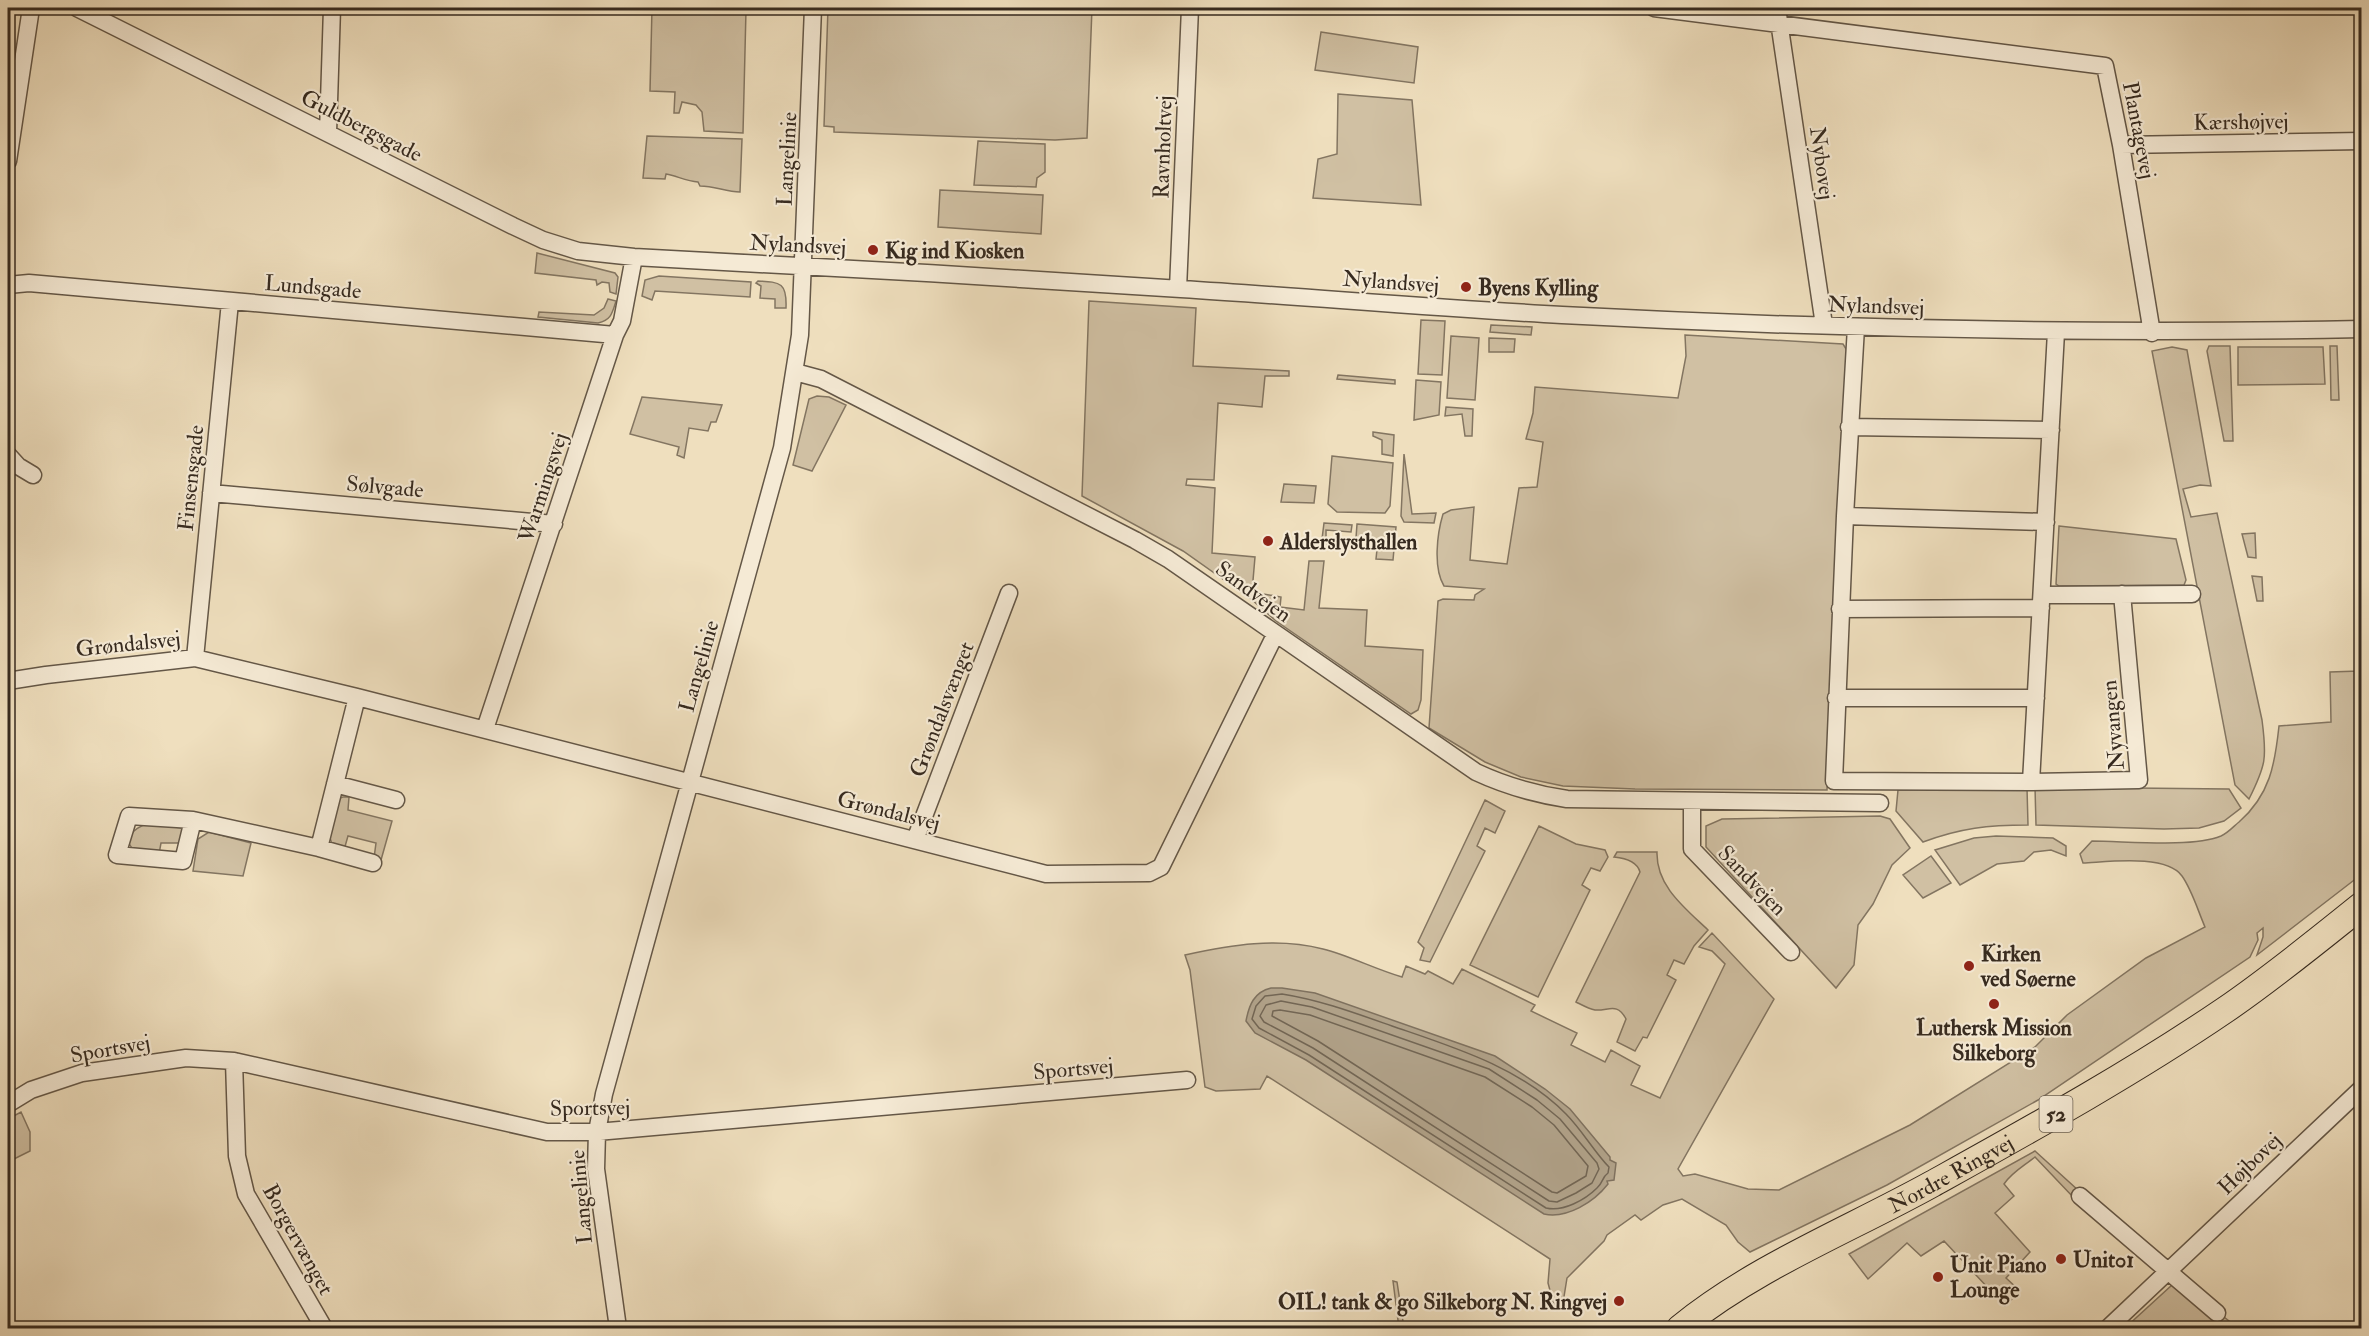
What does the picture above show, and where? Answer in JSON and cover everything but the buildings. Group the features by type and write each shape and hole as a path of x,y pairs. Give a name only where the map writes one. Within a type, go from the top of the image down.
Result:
{"main road":[{"name":"Nordre Ringvej","path":"1680,1329 1730,1292 1793,1255 1929,1185 2118,1079 2226,1009 2361,904"}],"street":[{"path":"8,161 31,8"},
{"name":"Guldbergsgade","path":"77,8 98,13 328,133 543,240 578,251 634,257"},
{"path":"328,133 332,8"},
{"name":"Langelinie","path":"618,1329 596,1169 597,1132 604,1094 688,783 782,448 795,372 804,267 813,8"},
{"name":"Ravnholtvej","path":"1178,289 1190,8"},
{"name":"Plantagevej","path":"1654,8 1778,16 2105,66 2121,145 2152,333"},
{"name":"Nybovej","path":"1778,16 1824,325"},
{"name":"Kærshøjvej","path":"2121,145 2361,141"},
{"name":"Nylandsvej","path":"634,257 1178,289 1561,315 1856,327 2056,332 2152,333 2361,329"},
{"name":"Warmingsvej","path":"485,729 615,335 622,321 634,257"},
{"name":"Lundsgade","path":"8,285 29,283 615,335"},
{"name":"Finsensgade","path":"195,658 230,302"},
{"name":"Nyvangen","path":"1856,327 1840,609 1834,781 2139,780 2122,594"},
{"path":"2031,782 2056,332"},
{"name":"Sandvejen","path":"795,372 821,379 1135,540 1200,579 1275,635 1467,766 1497,782 1519,790 1567,799 1880,802"},
{"path":"1849,427 2051,430"},
{"path":"8,455 18,466 33,475"},
{"name":"Sølvgade","path":"211,493 554,524"},
{"path":"1845,516 2046,522"},
{"name":"Grøndalsvænget","path":"915,840 1009,593"},
{"path":"1840,609 2042,602 2122,594 2192,594"},
{"name":"Grøndalsvej","path":"8,681 195,658 485,729 1046,874 1149,873 1161,867 1275,635"},
{"path":"319,848 357,697"},
{"path":"1836,698 2036,698"},
{"path":"335,784 396,800"},
{"name":"Sandvejen","path":"1692,801 1692,849 1791,952"},
{"path":"193,820 183,861 117,855 129,816 193,820 319,848 373,863"},
{"name":"Sportsvej","path":"8,1104 32,1090 82,1073 186,1058 234,1061 547,1132 597,1132 1187,1080"},
{"name":"Borgervænget","path":"234,1061 237,1156 246,1194 324,1329"},
{"name":"Højbovej","path":"2108,1329 2361,1088"},
{"path":"2080,1196 2217,1313"}],"shaded area":[{"path":"652,8 684,8 685,12 694,13 695,8 708,14 719,11 746,10 743,133 704,131 702,112 696,105 682,102 679,113 674,113 675,92 650,91"},
{"path":"828,8 1092,8 1087,138 1055,140 834,132 834,127 824,126"},
{"path":"1321,32 1418,47 1414,83 1315,70"},
{"path":"1338,94 1412,100 1421,205 1313,198 1318,159 1337,154"},
{"path":"647,136 742,139 740,192 700,186 698,182 666,174 665,179 643,178"},
{"path":"978,141 1045,144 1045,172 1037,178 1036,187 974,185"},
{"path":"940,190 1043,195 1041,234 938,227"},
{"path":"537,253 615,273 618,277 616,294 610,292 609,283 602,282 597,285 596,280 535,273"},
{"path":"659,276 751,282 750,297 655,291 652,300 642,296 645,280"},
{"path":"758,281 777,283 781,286 785,293 786,308 775,308 775,299 760,298 761,286 756,283"},
{"path":"608,299 616,301 612,313 606,320 598,323 538,317 539,312 594,315 604,308"},
{"path":"1089,301 1196,308 1193,366 1289,371 1289,376 1265,376 1262,407 1218,403 1214,480 1187,479 1186,485 1215,488 1212,553 1255,557 1252,592 1281,597 1280,607 1304,610 1309,561 1324,561 1319,608 1367,610 1365,646 1423,650 1421,700 1418,710 1411,714 1276,621 1251,599 1183,551 1082,496"},
{"path":"1421,320 1445,321 1442,375 1418,374"},
{"path":"1491,325 1532,327 1531,335 1490,332"},
{"path":"1685,335 1843,344 1848,352 1827,790 1635,789 1563,786 1521,777 1485,762 1429,728 1438,601 1443,599 1474,600 1475,595 1484,589 1444,586 1437,561 1439,531 1443,514 1451,510 1474,507 1470,560 1507,564 1519,488 1537,487 1543,442 1526,439 1533,413 1535,387 1678,398 1686,356"},
{"path":"1451,336 1479,338 1475,400 1447,398"},
{"path":"1489,338 1515,339 1514,352 1489,352"},
{"path":"2209,346 2230,346 2233,441 2224,441 2207,351"},
{"path":"2330,346 2337,346 2339,400 2331,400"},
{"path":"2172,347 2187,350 2211,486 2200,485 2183,489 2191,517 2217,513 2262,720 2264,761 2249,799 2235,785 2152,351"},
{"path":"2238,347 2323,347 2325,384 2238,385"},
{"path":"1338,375 1395,380 1395,384 1337,379"},
{"path":"1416,380 1441,382 1439,415 1414,420"},
{"path":"817,396 829,397 846,405 812,471 793,465 809,399"},
{"path":"642,397 722,405 716,422 711,422 708,431 689,428 684,458 677,455 679,447 630,434"},
{"path":"1446,407 1473,409 1472,436 1465,436 1462,414 1445,416"},
{"path":"1373,432 1394,435 1393,456 1382,454 1382,440 1373,436"},
{"path":"1404,454 1412,514 1436,513 1434,523 1404,522 1401,516"},
{"path":"1332,456 1393,463 1390,506 1385,513 1337,512 1328,504"},
{"path":"1284,484 1316,486 1314,503 1281,502"},
{"path":"1324,523 1352,525 1351,532 1326,530 1326,547 1321,547"},
{"path":"1357,524 1396,527 1393,560 1376,559 1378,540 1356,538"},
{"path":"2059,526 2176,539 2186,580 2184,585 2059,586 2056,584"},
{"path":"2255,533 2256,558 2248,557 2242,534"},
{"path":"2252,576 2262,577 2263,601 2257,601"},
{"path":"2360,659 2362,874 2257,955 2263,937 2263,928 2257,933 2258,940 2250,957 2038,1100 1887,1185 1750,1252 1738,1242 1726,1225 1682,1199 1663,1205 1641,1220 1635,1215 1607,1235 1604,1241 1567,1278 1562,1309 1555,1309 1548,1283 1550,1259 1267,1076 1260,1089 1216,1091 1205,1087 1190,970 1185,955 1254,944 1288,943 1323,949 1402,977 1406,966 1425,974 1428,971 1453,984 1462,969 1535,1005 1531,1011 1577,1033 1571,1045 1605,1062 1611,1050 1640,1066 1631,1085 1660,1098 1725,964 1712,951 1699,947 1712,933 1774,999 1678,1169 1683,1176 1695,1174 1748,1189 1779,1190 1910,1125 2035,1047 2067,1015 2146,958 2205,927 2189,888 2182,876 2174,869 2150,862 2136,861 2083,863 2080,854 2092,841 2193,842 2208,840 2226,833 2249,812 2264,790 2273,766 2279,726 2331,722 2330,672 2359,671"},
{"path":"2035,787 2229,789 2241,808 2224,821 2199,828 2036,825"},
{"path":"2027,788 2028,825 1975,828 1923,842 1896,811 1898,790"},
{"path":"349,797 348,810 392,821 381,860 374,858 376,843 348,836 344,850 332,844 329,835 340,798"},
{"path":"1485,800 1505,811 1495,833 1485,828 1477,846 1485,851 1430,962 1420,960 1424,948 1418,942"},
{"path":"1880,816 1890,819 1910,848 1892,865 1873,904 1858,925 1854,965 1836,988 1706,847 1706,826 1722,819"},
{"path":"148,824 183,828 183,841 161,843 159,854 139,852 129,844 130,836 137,828"},
{"path":"1539,826 1576,844 1605,850 1608,857 1600,871 1591,868 1582,885 1590,890 1538,997 1470,965"},
{"path":"209,832 251,843 243,876 193,871 198,839"},
{"path":"1996,836 2053,838 2066,846 2066,856 2051,850 2034,852 2024,861 1997,864 1960,885 1935,850 1974,838"},
{"path":"1617,852 1657,852 1661,875 1667,886 1681,905 1708,930 1694,946 1684,964 1674,960 1667,975 1676,980 1647,1038 1643,1037 1635,1051 1617,1042 1626,1019 1623,1014 1616,1009 1595,1010 1576,1002 1640,872 1633,863 1614,857"},
{"path":"1931,856 1951,883 1923,898 1903,875"},
{"path":"21,1112 30,1132 30,1151 8,1162 8,1119"},
{"path":"2035,1151 2079,1191 2073,1197 2035,1157 2004,1184 2014,1196 1995,1213 2030,1252 2006,1278 2020,1291 2005,1306 1944,1241 1921,1256 1907,1243 1868,1279 1849,1254"},
{"path":"1393,1281 1397,1282 1404,1328 1399,1328"},
{"path":"2172,1285 2214,1319 2220,1314 2238,1328 2125,1328"}],"water":[{"path":"1271,988 1315,993 1495,1056 1545,1089 1570,1109 1610,1157 1610,1160 1616,1163 1614,1180 1607,1181 1608,1184 1602,1191 1579,1208 1562,1214 1544,1214 1306,1060 1255,1033 1246,1021 1249,1010 1256,996"}],"place":[{"name":"Kig ind Kiosken","path":"873,250"},
{"name":"Byens Kylling","path":"1466,287"},
{"name":"Alderslysthallen","path":"1268,541"},
{"name":"Kirken ved Søerne","path":"1969,966"},
{"name":"Luthersk Mission Silkeborg","path":"1994,1004"},
{"name":"Unit01","path":"2061,1259"},
{"name":"Unit Piano Lounge","path":"1938,1277"},
{"name":"OIL! tank & go Silkeborg N. Ringvej","path":"1619,1301"}]}
